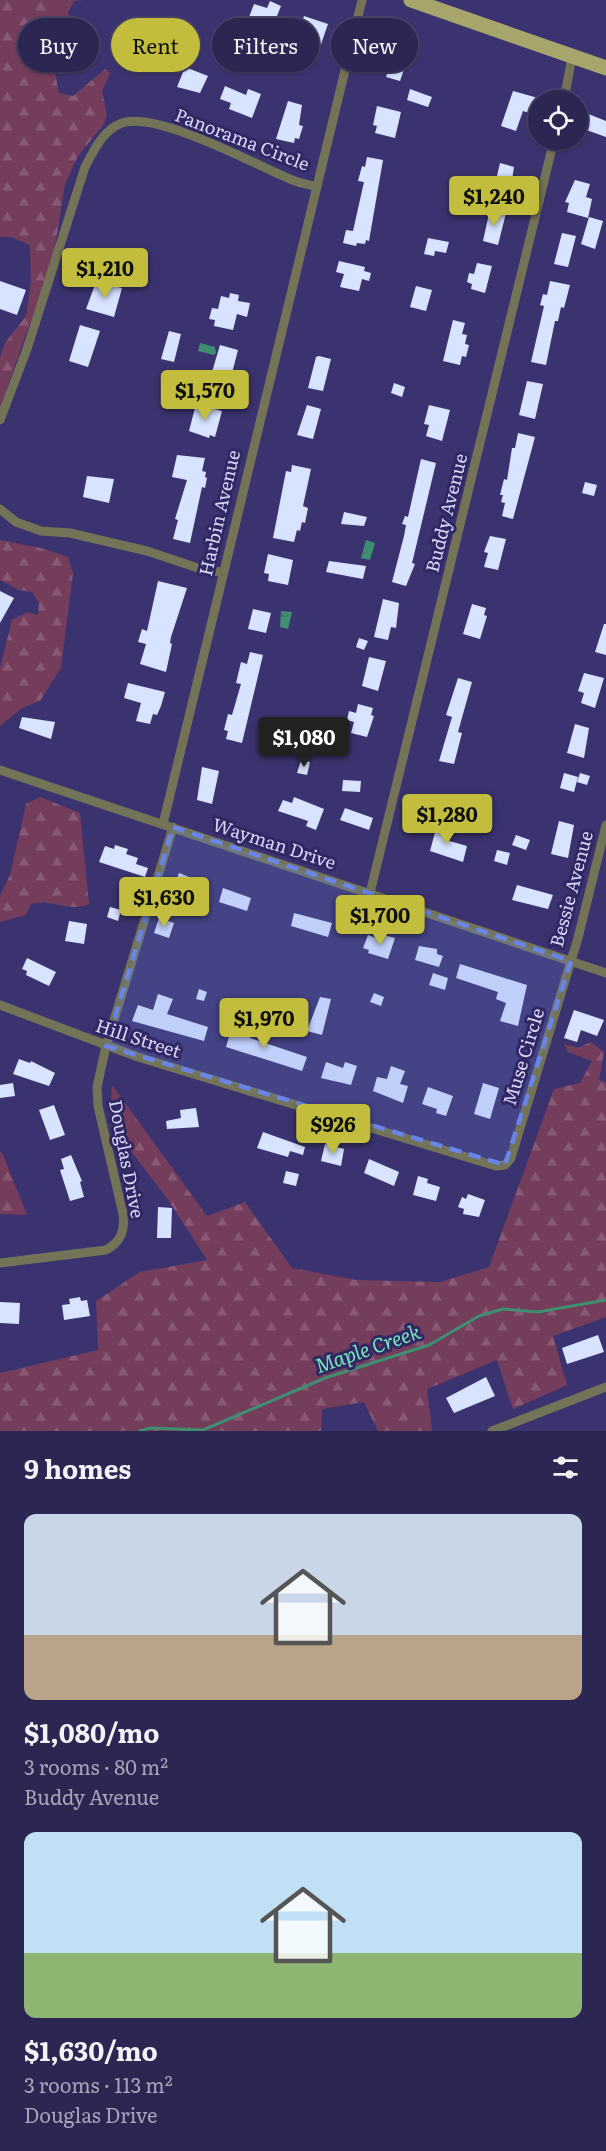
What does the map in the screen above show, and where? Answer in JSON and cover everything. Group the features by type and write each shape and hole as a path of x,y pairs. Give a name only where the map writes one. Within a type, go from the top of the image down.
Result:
{"main road":[{"path":"411,0 606,68"}],"street":[{"name":"Harbin Avenue","path":"168,825 223,572 362,0"},
{"path":"566,90 572,57"},
{"name":"Panorama Circle","path":"0,420 27,349 85,167 97,144 116,125 129,121 142,121 179,131 293,180 316,187"},
{"name":"Buddy Avenue","path":"370,893 414,721 552,150"},
{"path":"0,509 16,522 41,531 70,533 147,551 207,571 223,572"},
{"name":"Wayman Drive","path":"0,770 606,973"},
{"name":"Douglas Drive","path":"0,1263 106,1250 120,1237 124,1225 123,1214 97,1094 99,1070 168,825"},
{"name":"Bessie Avenue","path":"571,961 606,825"},
{"name":"Muse Circle","path":"509,1162 571,961"},
{"name":"Hill Street","path":"0,1005 106,1046 496,1166 509,1162"},
{"path":"492,1431 606,1387"}],"highlighted area":[{"path":"173,827 571,961 505,1165 106,1046"}],"green space":[{"path":"0,0 84,0 74,1 68,12 70,18 18,18 18,72 55,72 59,93 73,96 105,69 110,73 102,91 107,115 104,124 78,156 65,184 53,259 0,407 0,357 5,343 26,316 31,282 30,245 11,237 0,237"},
{"path":"0,540 41,548 68,557 73,573 61,668 40,701 22,708 0,726 0,668 12,620 27,612 38,615 39,603 32,592 19,590 0,580"},
{"path":"40,797 80,813 89,904 74,907 46,903 31,904 26,915 0,922 0,896 10,875 26,804"},
{"path":"591,1042 604,1052 599,1080 606,1082 606,1317 553,1336 567,1385 513,1409 497,1360 427,1389 432,1431 378,1431 364,1402 322,1409 321,1431 0,1431 0,1373 98,1350 96,1301 140,1272 207,1260 167,1198 110,1124 112,1085 207,1216 245,1202 292,1268 356,1280 440,1282 489,1267 554,1089 580,1083 592,1061 568,1052 564,1044 578,1048"},
{"path":"0,1151 3,1155 27,1215 0,1214"}],"water":[{"path":"200,343 215,347 216,353 214,355 198,351"},
{"path":"366,540 375,543 370,560 361,558"},
{"path":"281,611 292,612 288,629 280,627"}],"building":[{"path":"270,1 281,6 276,18 249,18 254,4 267,8"},
{"path":"319,21 328,24 319,50"},
{"path":"183,72 198,72 208,76 200,93 177,87"},
{"path":"388,72 403,72 400,81 386,77"},
{"path":"225,86 246,95 248,89 261,94 252,118 229,109 231,103 220,99"},
{"path":"410,89 432,97 428,107 407,100"},
{"path":"513,91 528,95 528,113 523,111 516,131 501,126"},
{"path":"288,101 302,105 299,125 303,126 299,139 295,138 294,143 276,139"},
{"path":"377,106 401,112 395,138 375,133 377,126 373,125"},
{"path":"588,114 606,121 606,137 588,131"},
{"path":"367,157 383,160 369,241 366,240 365,244 357,243 356,246 343,243 346,230 353,231 364,182 358,181"},
{"path":"500,163 514,167 510,193 494,189"},
{"path":"575,180 590,184 586,197 592,199 588,218 567,212 569,203 565,202"},
{"path":"490,209 506,213 498,245 483,241"},
{"path":"589,217 603,221 595,249 581,244"},
{"path":"562,233 576,236 568,267 554,264"},
{"path":"428,238 449,242 446,253 435,251 434,256 424,254"},
{"path":"339,261 365,267 364,271 371,273 369,281 362,279 359,291 340,287 344,274 336,272"},
{"path":"477,263 492,266 485,293 471,289 472,284 467,282 469,273 474,274"},
{"path":"0,281 26,290 17,315 0,309"},
{"path":"550,281 570,285 564,308 561,307 558,321 555,321 546,365 531,362 544,306 540,305 543,294 547,295"},
{"path":"96,282 122,288 114,317 86,309"},
{"path":"416,286 432,290 426,311 410,307"},
{"path":"230,293 239,295 238,301 250,303 247,317 237,314 233,330 214,326 215,320 209,319 212,308 218,309 221,296 229,298"},
{"path":"453,320 465,323 462,334 467,335 465,344 469,345 466,357 462,356 460,365 443,361"},
{"path":"80,325 100,331 88,367 69,361"},
{"path":"169,331 181,334 174,362 161,359"},
{"path":"220,345 238,350 230,381 226,380 225,386 209,382"},
{"path":"316,357 331,359 323,391 308,388"},
{"path":"527,381 543,384 535,419 519,415"},
{"path":"394,383 405,387 402,397 391,393"},
{"path":"196,404 222,411 215,437 210,435 209,438 189,431"},
{"path":"307,405 321,409 313,439 297,435"},
{"path":"429,405 450,410 442,441 426,436 429,425 424,424"},
{"path":"518,433 535,437 513,519 502,516 505,503 501,502 503,495 500,495 504,479 507,480 512,448 515,448"},
{"path":"177,455 205,458 202,471 206,472 205,477 207,478 205,488 202,487 190,543 173,539 178,520 175,519 187,480 172,477"},
{"path":"421,459 436,463 412,563 415,564 406,586 392,582 406,525 402,524 405,516 408,517"},
{"path":"292,465 311,469 303,506 308,508 305,523 302,522 300,531 297,530 294,542 273,538 286,471 291,472"},
{"path":"87,476 114,479 109,503 83,497"},
{"path":"585,482 597,485 594,496 582,493"},
{"path":"344,512 367,517 364,526 341,524"},
{"path":"490,536 506,539 498,570 484,567 488,553 484,552"},
{"path":"268,554 293,560 288,585 268,581 269,574 264,573"},
{"path":"329,561 366,566 363,579 326,572"},
{"path":"158,581 187,588 171,637 170,643 172,644 166,672 140,664 146,644 138,642 142,629 147,631"},
{"path":"0,591 14,598 0,623"},
{"path":"383,599 399,603 396,628 391,627 388,640 374,637"},
{"path":"472,604 486,608 484,615 487,616 480,639 463,634"},
{"path":"253,609 271,613 266,633 248,629"},
{"path":"604,624 606,624 606,655 595,652"},
{"path":"359,638 368,641 364,650 356,647"},
{"path":"250,652 263,655 242,743 226,739 228,731 224,730 228,714 232,715 241,684 236,683 241,662 247,664"},
{"path":"369,657 386,661 378,691 362,686"},
{"path":"584,673 604,678 595,708 581,703 584,693 578,691"},
{"path":"458,678 472,682 458,732 462,733 454,764 439,761 452,717 446,715"},
{"path":"128,683 165,692 157,715 153,714 150,724 136,721 141,703 124,698"},
{"path":"358,704 373,708 371,715 374,716 367,737 351,733 354,722 347,720 349,711 356,713"},
{"path":"22,717 55,722 51,739 19,728"},
{"path":"575,724 589,728 584,758 567,753"},
{"path":"286,725 301,729 297,747 281,743"},
{"path":"301,760 310,762 307,775 297,773"},
{"path":"202,767 219,771 212,804 197,800"},
{"path":"564,773 578,777 574,792 560,788"},
{"path":"580,773 590,776 587,785 577,782"},
{"path":"343,780 361,781 360,792 342,791"},
{"path":"294,797 324,809 316,830 306,826 308,821 278,811 283,800 292,803"},
{"path":"345,808 373,818 369,830 340,820"},
{"path":"559,821 574,825 568,858 551,854"},
{"path":"437,825 449,828 446,840 467,846 463,862 430,851"},
{"path":"516,835 530,840 526,850 512,845"},
{"path":"115,845 128,849 126,854 138,858 136,864 148,868 145,877 99,862 105,846 114,849"},
{"path":"497,850 510,853 507,865 494,861"},
{"path":"179,873 205,883 200,897 188,892 185,902 180,900 179,904 169,900"},
{"path":"517,885 553,895 548,909 512,900"},
{"path":"223,888 251,898 247,911 219,902"},
{"path":"110,907 121,910 118,921 107,917"},
{"path":"294,913 332,923 328,937 291,926"},
{"path":"159,918 174,923 169,938 154,933"},
{"path":"69,921 87,924 84,944 65,941"},
{"path":"368,935 382,940 384,935 395,938 388,959 368,953 369,950 363,948"},
{"path":"419,946 437,949 437,954 443,956 439,967 415,960"},
{"path":"27,958 56,972 49,986 26,975 27,971 22,969"},
{"path":"460,964 527,985 518,1026 500,1021 506,1003 496,999 498,992 456,978"},
{"path":"433,973 448,978 445,990 429,985"},
{"path":"199,989 207,992 204,1001 196,999"},
{"path":"374,993 384,997 381,1006 370,1002"},
{"path":"158,994 173,999 167,1014 208,1027 204,1041 132,1021 138,1005 153,1010"},
{"path":"320,997 331,999 322,1035 307,1031"},
{"path":"574,1010 604,1020 597,1036 581,1030 577,1042 564,1038"},
{"path":"241,1020 251,1023 248,1033 251,1034 250,1038 307,1057 302,1071 226,1047 230,1033 237,1035"},
{"path":"19,1059 30,1063 31,1061 55,1073 49,1086 13,1074"},
{"path":"326,1062 343,1068 345,1062 357,1066 351,1085 321,1078"},
{"path":"391,1066 405,1071 400,1084 408,1086 403,1103 373,1091 377,1077 387,1079"},
{"path":"13,1083 15,1096 0,1098 0,1085"},
{"path":"483,1083 499,1088 490,1119 474,1114"},
{"path":"428,1087 453,1096 446,1116 436,1113 437,1109 422,1104"},
{"path":"54,1105 65,1135 50,1140 39,1110"},
{"path":"196,1108 199,1127 167,1129 166,1121 181,1118 180,1110"},
{"path":"263,1132 305,1147 303,1155 290,1151 288,1157 257,1148"},
{"path":"325,1144 344,1149 341,1166 321,1161"},
{"path":"71,1155 82,1181 80,1182 84,1197 70,1201 60,1170 64,1169 61,1159"},
{"path":"369,1159 399,1172 394,1186 364,1173"},
{"path":"286,1171 299,1174 296,1186 283,1183"},
{"path":"418,1176 428,1179 427,1183 440,1187 436,1201 413,1195"},
{"path":"468,1194 485,1200 479,1217 463,1214 464,1209 458,1207 462,1197 466,1199"},
{"path":"158,1207 172,1208 171,1238 157,1238"},
{"path":"80,1297 81,1301 87,1300 90,1316 64,1320 62,1305 70,1304 69,1299"},
{"path":"0,1302 20,1303 19,1324 0,1323"},
{"path":"598,1335 604,1352 567,1364 562,1348"},
{"path":"486,1377 495,1396 454,1413 446,1398"}],"waterway":[{"name":"Maple Creek","path":"140,1431 150,1428 203,1430 325,1378 429,1345 479,1316 503,1309 538,1312 606,1300"}]}
